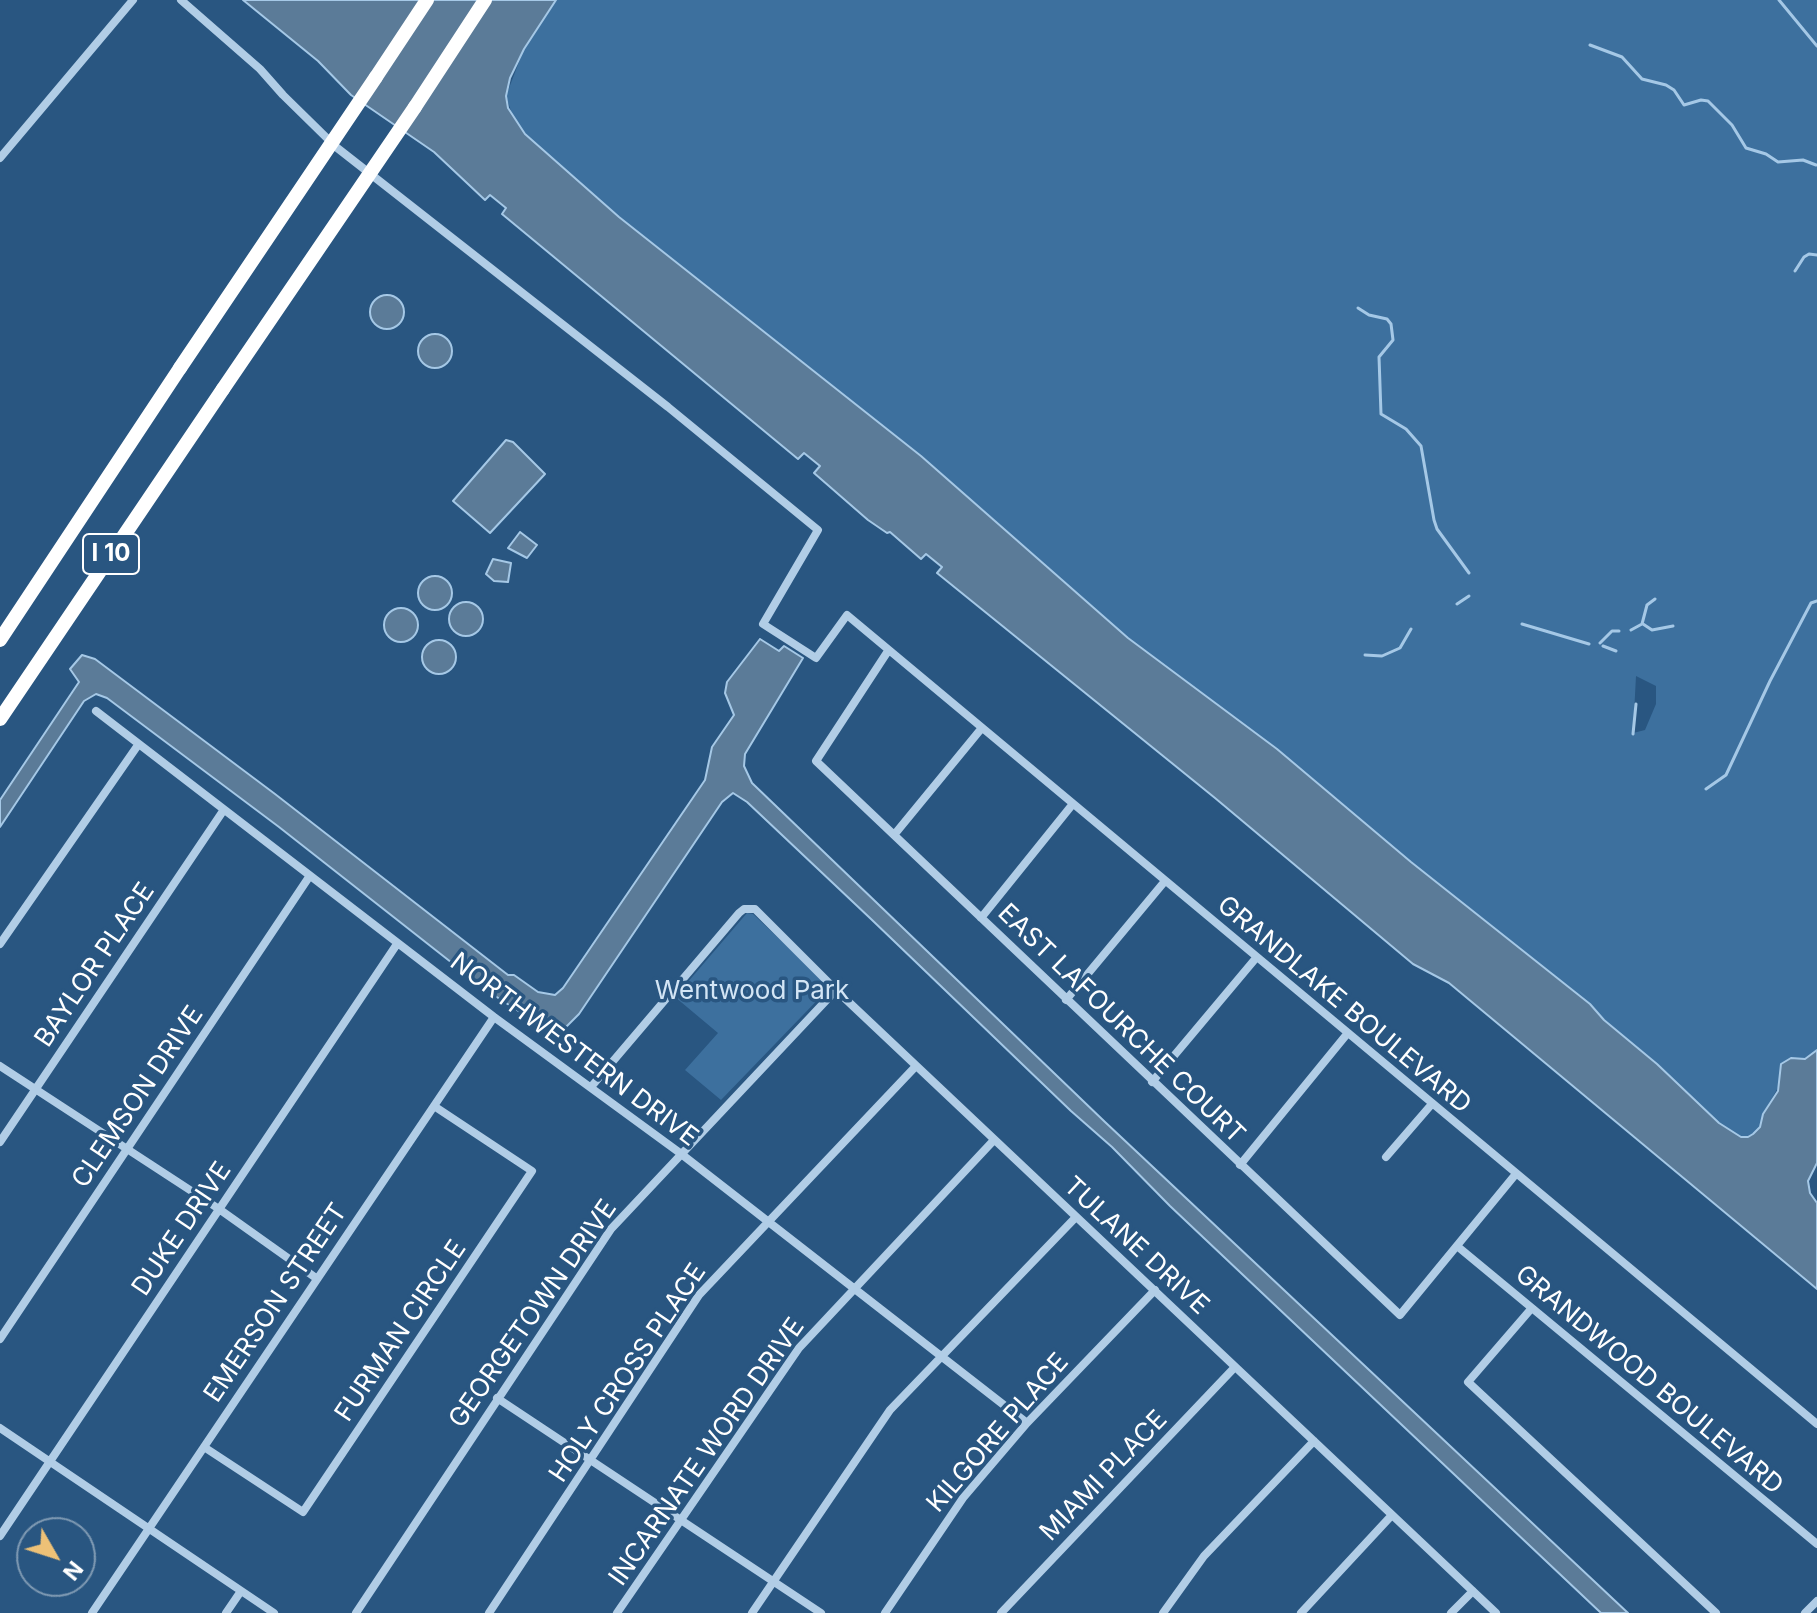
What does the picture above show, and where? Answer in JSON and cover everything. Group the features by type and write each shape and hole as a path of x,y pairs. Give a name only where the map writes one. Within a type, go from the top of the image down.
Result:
{"highway":[{"name":"I 10","path":"0,640 427,0"},
{"name":"I 10","path":"0,719 485,0"},
{"path":"0,628 47,569"}],"street":[{"path":"0,158 133,0"},
{"name":"GRANDLAKE BOULEVARD","path":"181,0 260,69 336,147 668,407 818,530 763,624 816,658 847,615 1817,1424"},
{"name":"EAST LAFOURCHE COURT","path":"888,651 816,761 1400,1315 1457,1246"},
{"name":"NORTHWESTERN DRIVE","path":"96,711 397,944 680,1153 1027,1423"},
{"path":"894,835 981,729"},
{"path":"0,944 138,745"},
{"path":"981,918 1072,805"},
{"name":"BAYLOR PLACE","path":"0,1142 223,811"},
{"name":"CLEMSON DRIVE","path":"0,1339 309,877"},
{"path":"1066,1000 1165,881"},
{"name":"TULANE DRIVE","path":"591,1087 739,913 750,908 759,913 916,1066 1496,1613"},
{"name":"DUKE DRIVE","path":"0,1536 397,944"},
{"path":"1152,1082 1256,958"},
{"name":"GEORGETOWN DRIVE","path":"356,1613 611,1229 836,990"},
{"name":"EMERSON STREET","path":"92,1613 494,1017"},
{"path":"1240,1165 1347,1034"},
{"path":"0,1066 219,1209 316,1278"},
{"name":"HOLY CROSS PLACE","path":"489,1613 699,1295 916,1066"},
{"path":"1386,1157 1431,1105"},
{"name":"FURMAN CIRCLE","path":"204,1447 303,1512 310,1502 532,1171 434,1106"},
{"name":"INCARNATE WORD DRIVE","path":"617,1613 799,1348 994,1140"},
{"path":"1457,1246 1515,1175"},
{"path":"752,1613 890,1410 1076,1217"},
{"name":"GRANDWOOD BOULEVARD","path":"1457,1246 1817,1544"},
{"name":"KILGORE PLACE","path":"885,1613 963,1498 1027,1423 1155,1290"},
{"path":"1531,1309 1468,1382 1716,1613"},
{"name":"MIAMI PLACE","path":"1001,1613 1235,1367"},
{"path":"497,1398 821,1613"},
{"path":"0,1428 274,1613"},
{"path":"1163,1613 1204,1556 1314,1441"},
{"path":"1301,1613 1392,1515"},
{"path":"226,1613 241,1591"},
{"path":"1451,1613 1473,1591"},
{"path":"1805,1613 1817,1601"}],"green space":[{"path":"556,0 1817,0 1817,1050 1805,1059 1791,1058 1780,1071 1780,1084 1763,1114 1760,1128 1748,1137 1741,1137 1719,1123 1590,1004 1411,862 1277,749 1128,638 921,456 619,217 525,134 514,120 506,96 524,49","holes":["1636,676 1656,686 1656,704 1645,730 1633,733"]},
{"name":"Wentwood Park","path":"747,913 753,914 830,987 721,1100 685,1070 718,1033 675,997"}],"shaded area":[{"path":"243,0 556,0 524,49 510,78 506,96 508,108 525,134 619,217 921,456 1128,638 1277,749 1411,862 1590,1004 1719,1123 1741,1137 1753,1134 1760,1127 1763,1114 1778,1091 1781,1064 1791,1058 1805,1059 1817,1050 1817,1163 1808,1181 1810,1193 1817,1203 1817,1289 1449,983 1413,964 1215,798 937,573 942,567 926,554 921,559 890,532 868,520 814,473 820,466 804,453 798,459 502,214 506,208 490,195 485,200 434,152 351,95 318,61"},
{"path":"387,295 399,300 404,312 399,324 387,329 375,324 370,312 375,300"},
{"path":"435,334 447,339 452,351 447,363 435,368 423,363 418,351 423,339"},
{"path":"506,440 513,442 545,474 490,533 453,501"},
{"path":"520,532 537,545 527,558 508,548"},
{"path":"493,559 511,563 508,582 494,581 486,574"},
{"path":"435,576 447,581 452,593 447,605 435,610 423,605 418,593 423,581"},
{"path":"466,602 478,607 483,619 478,631 466,636 454,631 449,619 454,607"},
{"path":"401,608 413,613 418,625 413,637 401,642 389,637 384,625 389,613"},
{"path":"760,639 779,651 784,646 803,658 745,754 744,766 752,783 1105,1122 1628,1613 1601,1613 871,919 747,802 733,793 722,802 579,1014 557,1036 489,992 279,827 107,698 96,694 84,701 0,827 0,800 79,682 70,669 82,655 95,659 275,794 508,975 514,975 538,992 555,995 563,988 705,780 712,747 734,715 725,693 727,682"},
{"path":"439,640 451,645 456,657 451,669 439,674 427,669 422,657 427,645"}],"waterway":[{"path":"1779,0 1817,46"},
{"path":"1590,45 1622,57 1642,79 1674,90 1684,105 1708,101 1732,125 1746,148 1766,154 1778,162 1803,160 1816,165"},
{"path":"1795,271 1804,257 1817,255"},
{"path":"1358,308 1369,315 1387,319 1391,324 1393,340 1379,357 1381,414 1406,429 1421,446 1437,529 1469,573"},
{"path":"1457,604 1469,596"},
{"path":"1631,630 1642,624 1647,605 1655,599"},
{"path":"1706,789 1726,775 1770,681 1811,603 1817,601"},
{"path":"1522,624 1589,644"},
{"path":"1643,624 1652,630 1673,626"},
{"path":"1365,655 1382,656 1400,648 1411,629"},
{"path":"1600,643 1612,631 1619,631"},
{"path":"1603,646 1616,651"},
{"path":"1633,734 1636,704"}]}
